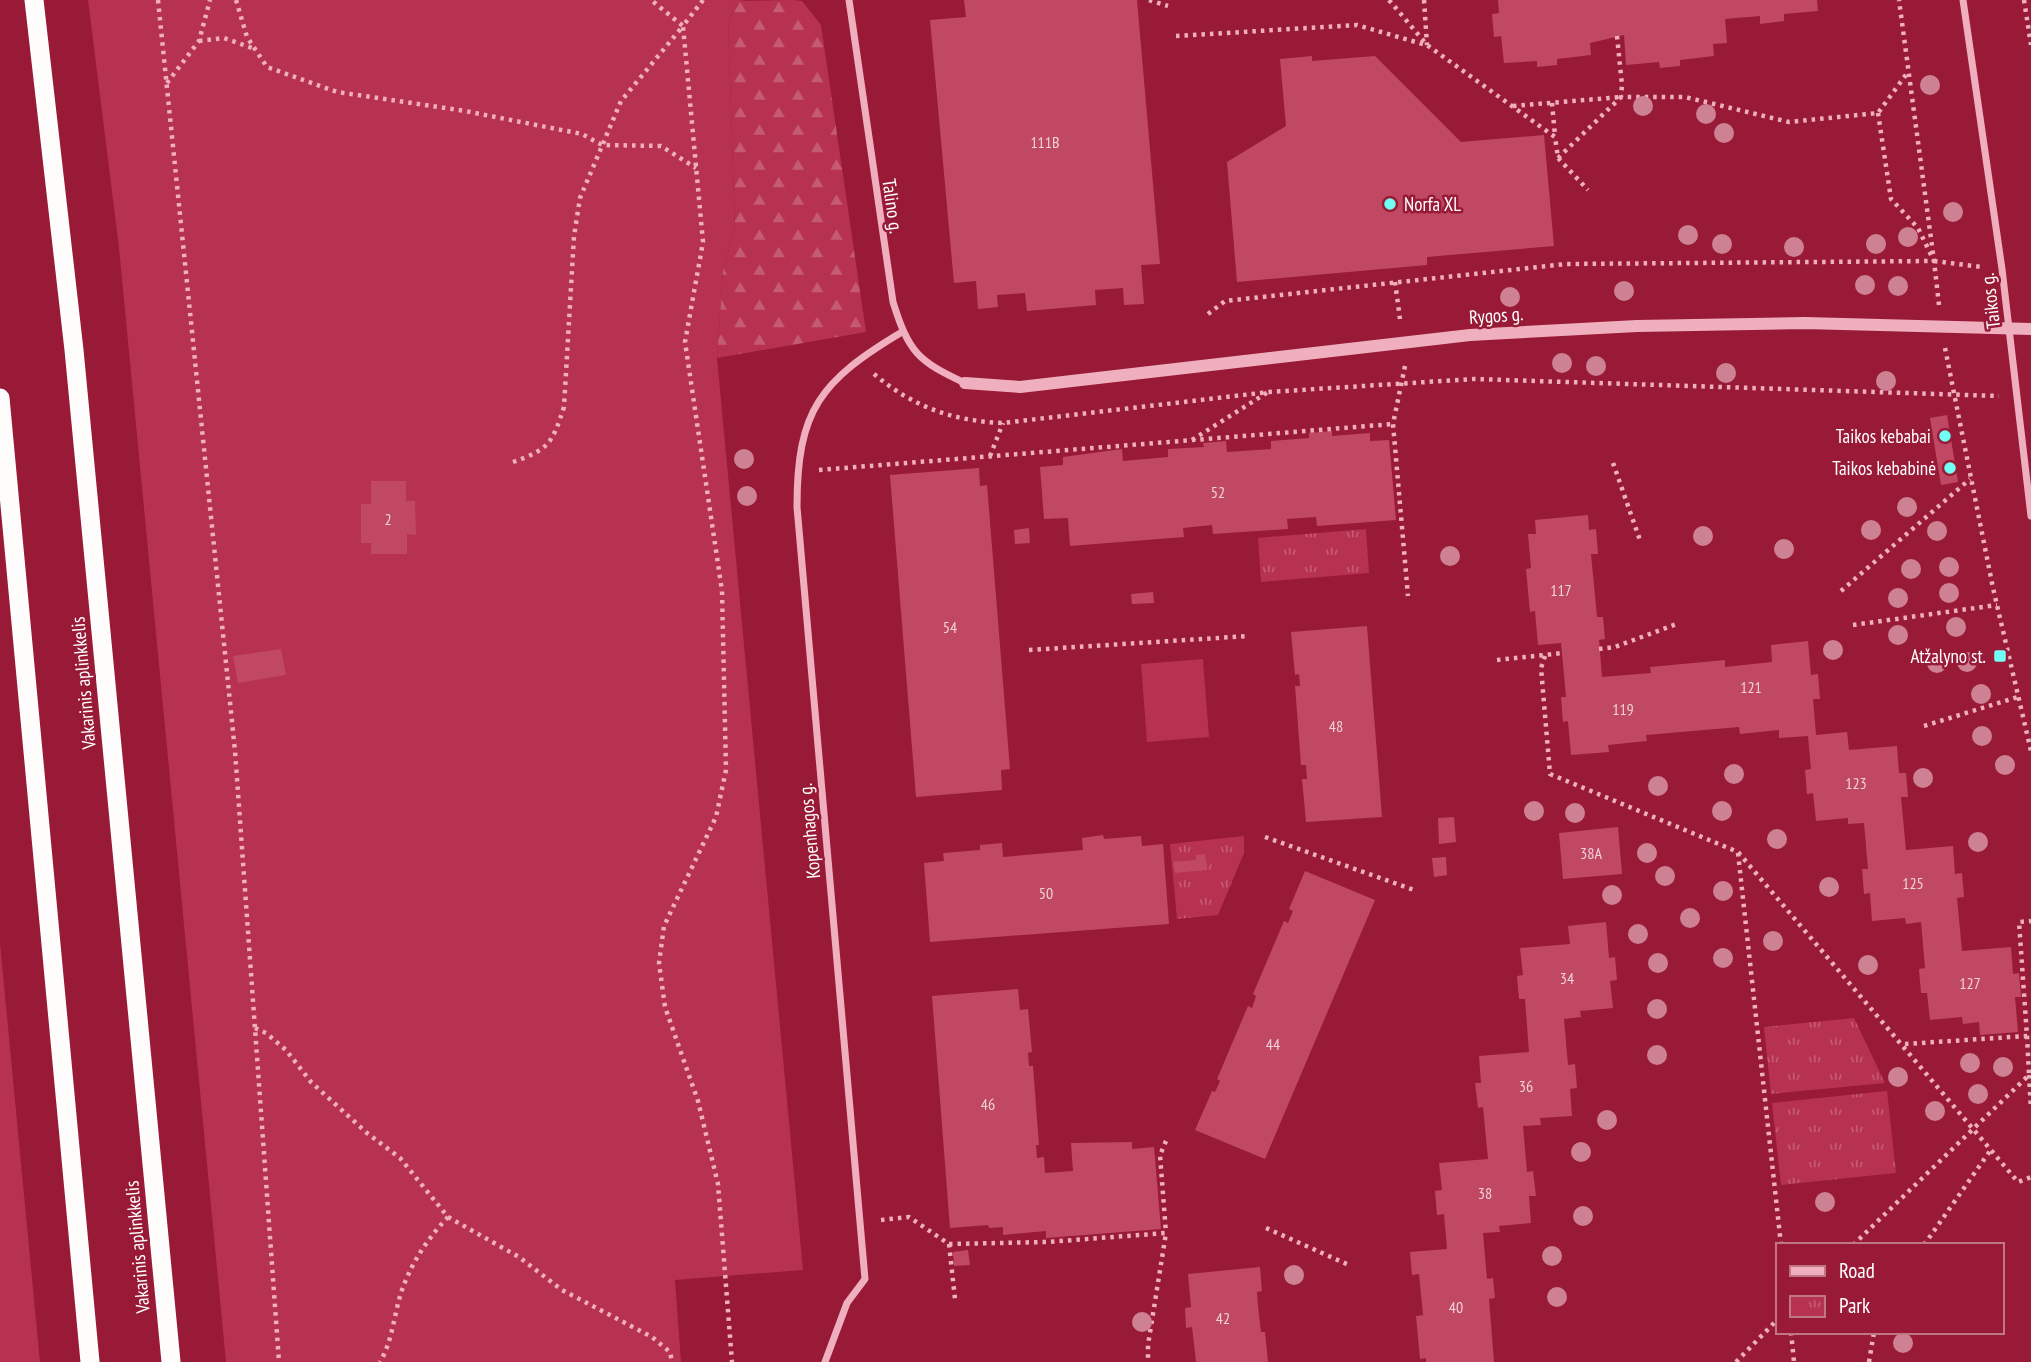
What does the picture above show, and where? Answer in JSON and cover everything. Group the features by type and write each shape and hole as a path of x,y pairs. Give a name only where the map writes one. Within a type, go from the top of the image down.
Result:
{"highway":[{"name":"Vakarinis aplinkkelis","path":"34,0 76,364 170,1362"},
{"path":"0,398 90,1362"}],"street":[{"name":"Talino g.","path":"849,0 887,273 902,332 926,365 965,383"},
{"name":"Taikos g.","path":"1963,0 2009,328 2031,516"},
{"name":"Rygos g.","path":"965,383 1020,387 1470,335 1651,325 1805,323 2031,329"},
{"name":"Kopenhagos g.","path":"825,1362 847,1303 865,1279 797,507 797,471 808,420 833,382 858,360 902,332"}],"path":[{"path":"158,0 235,751 279,1362"},
{"path":"166,83 199,41 210,0"},
{"path":"236,0 254,49 267,67 337,92 465,111 582,134 602,145 661,146 696,168"},
{"path":"651,0 682,26 696,168 703,242 685,342 722,591 726,770 716,817 664,926 659,963 665,1007 698,1101 718,1184 732,1362"},
{"path":"513,462 541,452 555,434 564,407 580,198 621,101 703,0"},
{"path":"1149,0 1168,6"},
{"path":"1389,0 1427,45 1555,137"},
{"path":"1424,0 1427,45"},
{"path":"1899,0 1934,261"},
{"path":"2024,0 2031,44"},
{"path":"1176,36 1357,25 1427,45"},
{"path":"1558,158 1621,97 1617,36"},
{"path":"199,41 224,38 254,49"},
{"path":"1909,71 1878,113 1891,199 1918,228 1934,261"},
{"path":"1512,106 1621,97 1685,97 1789,122 1878,113"},
{"path":"1552,103 1558,158 1588,190"},
{"path":"1208,314 1225,300 1566,264 1934,261"},
{"path":"1395,282 1406,371 1400,383 1394,424 1408,596"},
{"path":"858,360 922,408 969,421 1003,423 1269,392 1474,379 2017,397"},
{"path":"1191,440 1269,392"},
{"path":"1953,394 2031,751"},
{"path":"990,456 1003,423"},
{"path":"797,471 1394,424"},
{"path":"1613,463 1641,543"},
{"path":"1840,591 1970,479"},
{"path":"1853,625 1997,605"},
{"path":"1600,649 1615,647 1679,623"},
{"path":"1029,650 1249,636"},
{"path":"1497,660 1563,653"},
{"path":"1545,656 1541,668 1550,774 1738,852 1904,1044 1990,1151 2018,1182 2031,1177"},
{"path":"1924,726 2018,698"},
{"path":"1265,837 1413,890"},
{"path":"1738,852 1781,1243"},
{"path":"2031,920 2019,922 2029,1035 2031,1109"},
{"path":"255,1028 276,1041 311,1082 367,1133 400,1158 448,1217 519,1256 562,1290 652,1337 670,1352 672,1362"},
{"path":"1904,1044 2029,1035"},
{"path":"1855,1243 1972,1127 2029,1075"},
{"path":"1149,1362 1148,1345 1166,1233 1160,1155 1166,1141"},
{"path":"1925,1243 1990,1151"},
{"path":"380,1362 386,1352 402,1289 427,1238 448,1217"},
{"path":"860,1222 909,1217 949,1244 1047,1242 1166,1233"},
{"path":"1266,1228 1349,1265"},
{"path":"949,1244 955,1299"},
{"path":"1736,1362 1776,1321"},
{"path":"1791,1334 1794,1362"},
{"path":"1869,1362 1874,1334"}],"green space":[{"path":"88,0 747,0 739,1 728,20 735,228 723,270 717,358 803,1270 675,1280 681,1362 226,1362 119,248"},
{"path":"739,1 802,1 821,25 866,332 717,358 723,270 735,228 728,20"},
{"path":"1366,529 1369,573 1261,582 1258,538"},
{"path":"1203,659 1209,737 1147,742 1141,664"},
{"path":"1244,836 1244,853 1218,915 1177,919 1170,844"},
{"path":"0,943 40,1362 0,1362"},
{"path":"1854,1018 1885,1083 1771,1094 1764,1027"},
{"path":"1887,1091 1896,1173 1781,1185 1772,1103"}],"building":[{"path":"964,0 1137,0 1160,264 1141,265 1144,304 1124,305 1123,288 1095,290 1096,305 1027,311 1025,293 997,295 998,307 978,309 976,281 954,283 930,20 966,17"},
{"path":"1498,0 1817,0 1818,11 1784,14 1784,21 1760,24 1760,16 1725,19 1727,43 1713,44 1714,56 1680,60 1680,66 1660,68 1659,62 1626,65 1624,35 1590,43 1591,55 1557,59 1557,65 1537,67 1537,61 1504,63 1501,36 1494,37 1492,14 1499,13"},
{"name":"Norfa XL","path":"1312,56 1312,61 1375,56 1461,142 1544,135 1554,246 1427,257 1427,265 1237,282 1227,162 1286,126 1280,59"},
{"path":"1947,415 1958,482 1941,485 1930,418"},
{"path":"1332,431 1332,436 1370,433 1370,441 1389,440 1396,520 1317,526 1316,517 1287,519 1288,529 1213,534 1212,525 1183,528 1184,537 1070,546 1068,518 1044,519 1040,467 1063,465 1063,457 1122,449 1123,461 1168,457 1168,449 1204,447 1203,443 1226,441 1227,452 1271,449 1271,441 1309,438 1309,433"},
{"path":"979,468 980,486 987,485 1010,769 1001,770 1002,790 916,797 890,475"},
{"path":"371,481 406,481 406,501 415,501 416,535 407,534 407,554 371,554 371,543 361,543 361,504 371,504"},
{"path":"1588,515 1589,530 1596,529 1598,554 1591,554 1597,617 1603,617 1605,639 1599,640 1602,677 1651,673 1650,667 1725,660 1725,667 1772,662 1771,645 1808,641 1811,675 1818,674 1820,699 1813,699 1816,735 1847,732 1849,750 1897,746 1899,773 1906,773 1908,797 1901,797 1906,850 1953,846 1955,874 1962,873 1964,897 1957,898 1962,951 2011,947 2013,974 2019,973 2021,997 2015,997 2018,1032 1980,1035 1979,1022 1963,1024 1962,1017 1930,1020 1927,993 1921,993 1919,969 1925,968 1921,922 1906,924 1905,918 1872,921 1870,893 1864,894 1862,869 1868,869 1864,823 1848,824 1848,818 1816,821 1813,793 1807,794 1805,770 1811,769 1808,736 1779,738 1779,730 1740,734 1739,727 1646,735 1647,741 1608,745 1609,752 1571,755 1568,721 1563,722 1561,697 1566,697 1561,643 1538,645 1535,611 1530,612 1526,569 1531,568 1528,534 1536,534 1535,520"},
{"path":"1029,528 1030,543 1015,544 1014,530"},
{"path":"1153,592 1154,603 1132,604 1131,594"},
{"path":"1367,626 1382,817 1306,822 1302,779 1307,779 1306,765 1301,765 1295,686 1300,686 1299,674 1295,675 1291,632"},
{"path":"281,649 286,675 238,683 233,656"},
{"path":"1454,817 1456,842 1439,844 1438,818"},
{"path":"1618,827 1622,874 1563,879 1559,833"},
{"path":"1103,835 1104,839 1141,836 1142,846 1163,844 1169,924 930,942 924,863 944,861 943,853 980,850 980,845 1002,843 1003,857 1083,850 1082,838"},
{"path":"1205,854 1207,870 1175,873 1173,862 1196,860 1196,855"},
{"path":"1446,857 1447,875 1434,877 1432,858"},
{"path":"1305,871 1375,900 1265,1159 1195,1130 1212,1091 1215,1092 1220,1081 1217,1079 1248,1006 1252,1008 1256,996 1253,994 1284,921 1288,923 1293,911 1289,909"},
{"path":"1606,922 1609,958 1615,957 1617,980 1610,981 1613,1008 1580,1011 1581,1017 1564,1019 1568,1065 1575,1064 1577,1088 1570,1089 1572,1116 1540,1118 1541,1125 1523,1126 1527,1172 1533,1171 1536,1196 1529,1196 1531,1223 1499,1226 1500,1232 1483,1233 1487,1279 1493,1278 1495,1298 1489,1299 1494,1362 1426,1362 1426,1358 1420,1359 1416,1316 1423,1315 1419,1274 1412,1275 1410,1252 1447,1249 1444,1214 1437,1215 1435,1191 1442,1190 1439,1163 1488,1159 1483,1107 1478,1108 1475,1083 1481,1083 1479,1056 1529,1052 1525,999 1519,999 1517,976 1523,975 1520,948 1570,944 1568,926"},
{"path":"1018,989 1020,1010 1028,1009 1032,1052 1028,1053 1029,1066 1033,1066 1039,1145 1036,1145 1037,1158 1044,1157 1045,1173 1073,1171 1071,1143 1132,1142 1132,1149 1154,1147 1161,1229 1046,1238 1046,1231 1003,1235 1003,1227 989,1228 988,1225 950,1228 932,996"},
{"path":"968,1250 970,1265 954,1266 953,1252"},
{"path":"1260,1267 1262,1291 1257,1292 1258,1306 1261,1332 1265,1332 1268,1362 1196,1362 1192,1327 1186,1328 1185,1308 1191,1307 1188,1274"}],"place":[{"name":"Norfa XL","path":"1390,204"},
{"name":"Taikos kebabai","path":"1945,436"},
{"name":"Taikos kebabinė","path":"1950,468"},
{"name":"Atžalyno st.","path":"2000,656"}]}
